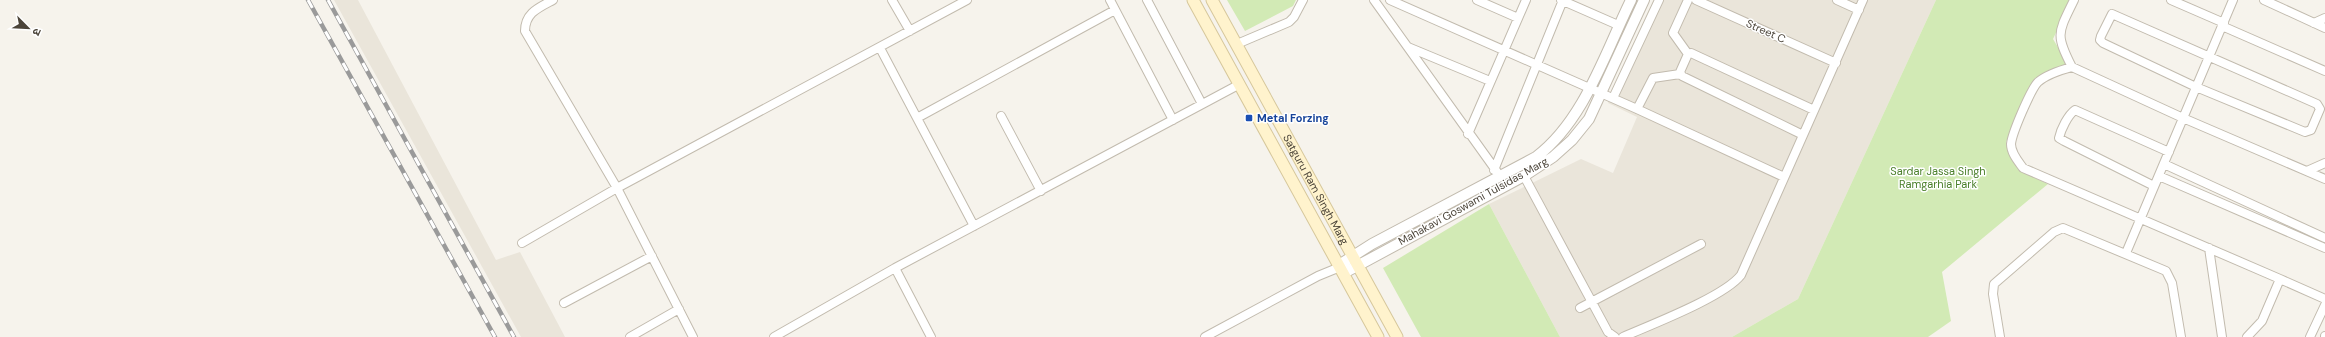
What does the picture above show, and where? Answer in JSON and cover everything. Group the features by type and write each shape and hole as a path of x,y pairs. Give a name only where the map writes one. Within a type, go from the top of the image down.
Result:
{"main road":[{"name":"Satguru Ram Singh Marg","path":"1193,0 1378,337"},
{"name":"Satguru Ram Singh Marg","path":"1212,0 1397,337"}],"street":[{"path":"553,0 530,12 526,20 525,31 617,188 693,337"},
{"path":"892,0 910,31"},
{"path":"522,243 617,188 967,0"},
{"path":"1110,0 1173,120"},
{"path":"1147,0 1202,104"},
{"path":"1237,44 1289,22 1294,17 1303,0"},
{"path":"1374,0 1497,173"},
{"path":"1390,0 1503,51 1601,92 1784,177"},
{"path":"1477,0 1518,18"},
{"path":"1468,134 1526,0"},
{"path":"1497,173 1562,0 1618,25"},
{"name":"Mahakavi Goswami Tulsidas Marg","path":"1354,260 1372,244 1497,173 1536,157 1552,145 1566,129 1589,88 1631,0"},
{"name":"Mahakavi Goswami Tulsidas Marg","path":"1354,260 1524,176 1553,157 1572,140 1589,119 1644,0"},
{"path":"1613,98 1659,0"},
{"path":"1688,0 1673,33 1688,54"},
{"name":"Street C","path":"1696,0 1836,63"},
{"path":"1837,0 1859,10"},
{"path":"1622,337 1682,311 1737,279 1836,63 1863,0"},
{"path":"2074,0 2059,34 2061,46 2072,67 2183,118 2325,179"},
{"path":"2171,0 2325,71"},
{"path":"2126,253 2233,0"},
{"path":"2264,0 2325,28"},
{"path":"917,118 1115,10"},
{"path":"2112,14 2209,57 2317,104 2320,109 2311,130 2305,132 2196,87 2102,43 2100,40 2112,14"},
{"path":"2314,23 2325,18"},
{"path":"1407,47 1490,81"},
{"path":"880,48 974,226"},
{"path":"1688,54 1691,53 1814,110"},
{"path":"1680,74 1688,54"},
{"path":"2072,67 2037,83 2011,145 2015,159 2023,168 2325,299"},
{"path":"1637,109 1653,78 1680,74 1803,135"},
{"path":"774,337 894,268 1240,84"},
{"path":"2154,186 2064,141 2059,138 2060,134 2071,113 2075,110 2169,152"},
{"path":"1001,116 1041,191"},
{"path":"2307,171 2325,163"},
{"path":"2164,164 2325,238"},
{"path":"1524,176 1608,332 1614,337"},
{"path":"2159,176 2325,248"},
{"path":"2000,337 1993,294 1994,284 2059,229 2067,229 2126,253 2161,268 2170,275 2181,337"},
{"path":"1580,308 1701,244"},
{"path":"2209,248 2222,337"},
{"path":"564,303 652,256"},
{"path":"1205,337 1318,276 1354,260"},
{"path":"894,268 931,337"},
{"path":"2247,337 2262,321 2280,279"},
{"path":"2310,337 2325,305"},
{"path":"630,337 679,310"}],"shaded area":[{"path":"334,0 358,0 496,260 520,252 565,337 521,337"},
{"path":"1656,0 1936,0 1798,299 1732,337 1560,337 1489,204 1581,159 1613,173 1637,117 1608,103"}],"green space":[{"path":"1227,0 1296,0 1293,6 1245,31"},
{"name":"Sardar Jassa Singh Ramgarhia Park","path":"1936,0 2071,0 2053,39 2068,64 2035,78 2006,142 2022,172 2048,184 1942,272 1951,321 1928,337 1732,337 1798,299"},
{"path":"1489,204 1560,337 1421,337 1383,268"}],"railway":[{"path":"308,0 495,337"},
{"path":"328,0 514,337"}],"place":[{"name":"Metal Forzing","path":"1249,118"}]}
